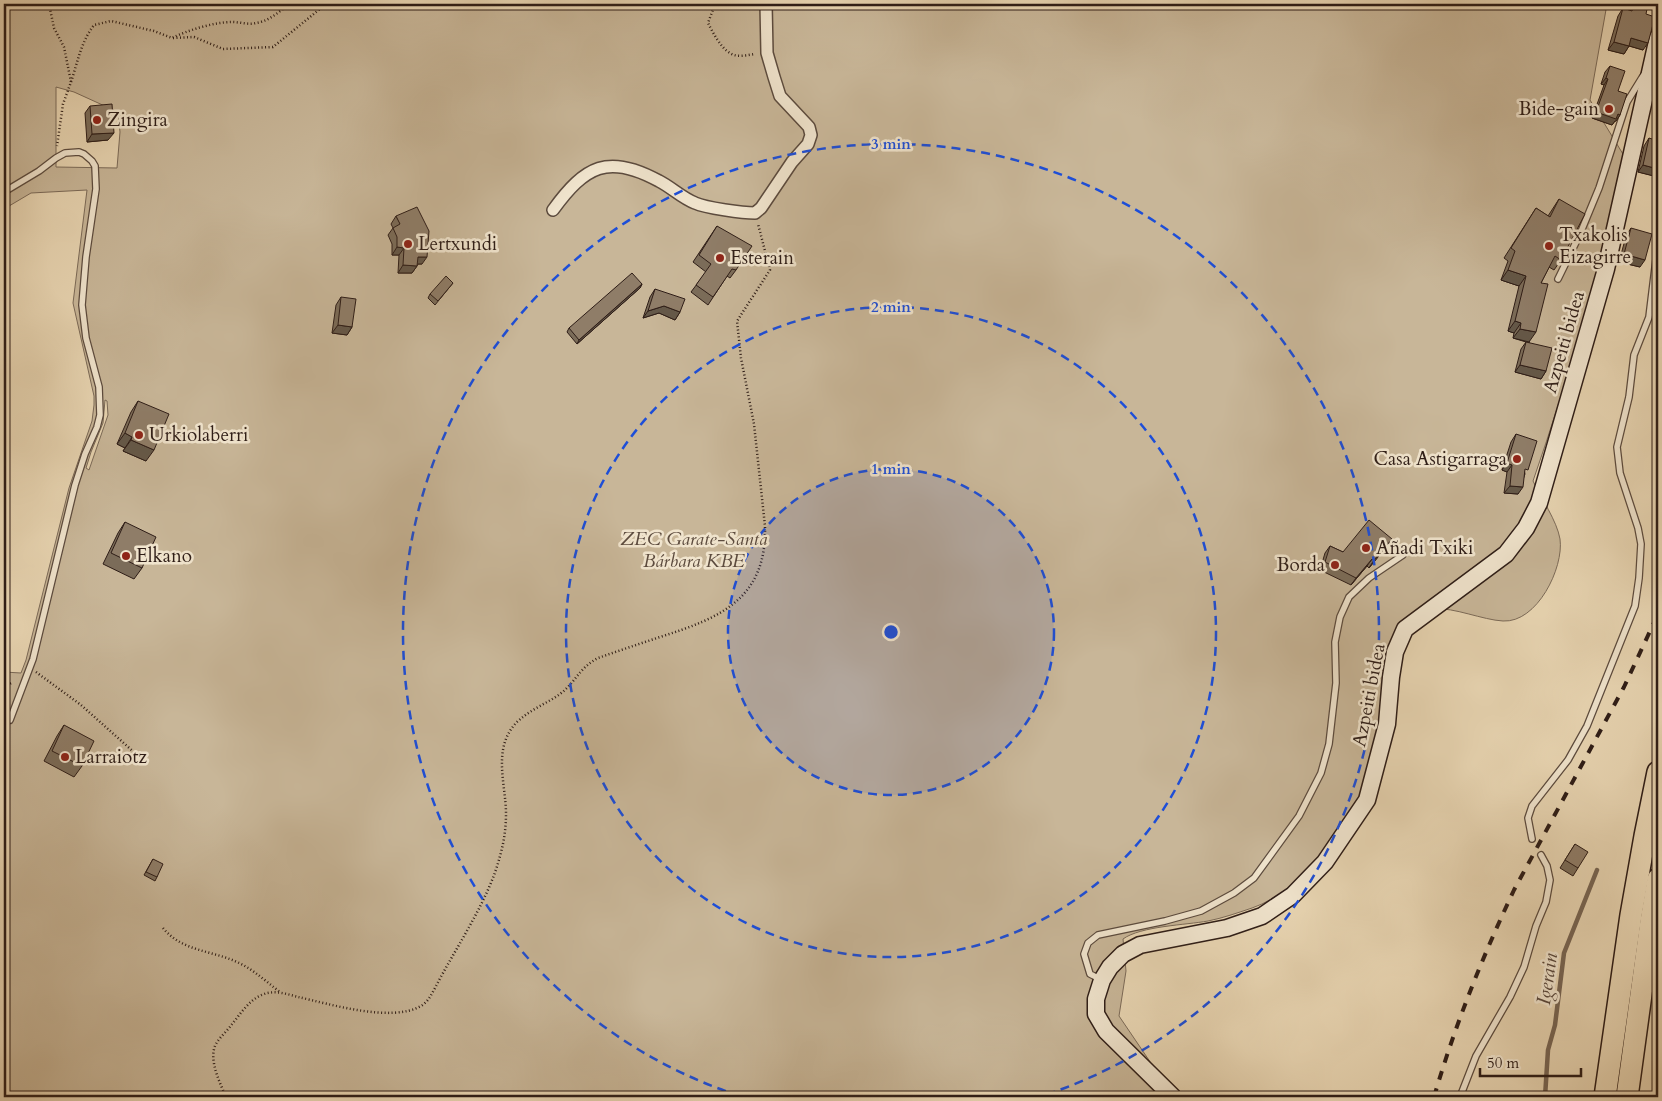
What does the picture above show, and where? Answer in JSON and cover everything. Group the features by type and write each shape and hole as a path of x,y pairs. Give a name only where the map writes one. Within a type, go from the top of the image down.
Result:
{"highway":[{"path":"1605,1097 1631,915 1658,772"},
{"path":"1627,1097 1658,879"}],"main road":[{"name":"Azpeiti bidea","path":"1173,1097 1106,1031 1096,1014 1096,999 1102,980 1110,967 1123,954 1140,945 1226,928 1262,916 1270,911 1293,895 1325,862 1367,800 1387,724 1395,652 1405,629 1506,554 1526,528 1539,503 1606,269 1656,49"}],"street":[{"path":"552,210 585,174 601,167 617,166 637,170 660,181 695,204 746,213 755,213 762,208 792,162 808,144 811,135 809,127 780,96 767,53 766,4"}],"lane":[{"path":"1558,279 1580,234 1595,197 1627,102 1656,49"},
{"path":"4,192 65,153 84,154 92,161 96,173 96,189 86,258 82,305 86,338 99,387 100,410 97,427 85,454 73,490 39,639 10,720"},
{"path":"1532,839 1528,818 1532,806 1568,760 1587,726 1634,606 1639,578 1641,544 1638,528 1620,473 1617,447 1628,397 1634,355 1649,317 1658,244"},
{"path":"1102,980 1090,974 1084,954 1088,943 1098,935 1164,921 1201,910 1234,893 1254,878 1299,816 1321,773 1330,744 1336,683 1335,642 1340,617 1349,597 1369,578 1403,555"},
{"path":"1460,1097 1476,1056 1521,974 1536,926 1546,902 1550,880 1547,866 1541,855"}],"path":[{"path":"49,4 54,28 64,47 71,82"},
{"path":"172,38 220,22 255,24 274,16 289,4"},
{"path":"56,158 63,104 80,50 86,36 94,25 111,21 154,31 172,38 194,37 223,49 273,47 326,4"},
{"path":"715,4 708,23 712,32 730,54 742,56 767,53"},
{"path":"226,1097 214,1060 216,1045 256,997 269,992 281,993 344,1007 386,1013 406,1011 421,1006 426,1002 485,895 497,864 503,844 506,815 502,756 505,743 515,724 525,715 564,691 590,662 708,620 738,601 749,587 757,573 762,558 765,526 754,424 737,321 770,270 755,213"},
{"path":"30,668 81,705 145,762"},
{"path":"163,928 171,937 183,944 243,965 281,993"}],"green space":[{"name":"ZEC Garate-Santa Bárbara KBE","path":"4,4 1607,4 1590,100 1626,159 1583,321 1533,481 1552,517 1560,539 1558,564 1553,578 1537,604 1527,613 1515,619 1495,620 1442,609 1413,614 1379,731 1372,763 1363,788 1353,809 1325,851 1309,870 1291,886 1272,899 1230,915 1208,921 1141,931 1123,939 1126,971 1119,1016 1174,1097 4,1097 4,672 21,673 26,660 69,488 92,421 94,396 73,303 87,190 31,193 4,209","holes":["56,87 74,92 118,112 120,132 117,168 56,167","105,400 107,401 108,415 89,470 86,468 103,423"]}],"building":[{"path":"1634,5 1647,9 1646,14 1655,17 1648,43 1631,38 1629,46 1614,42 1623,8 1632,11"},
{"path":"1610,66 1625,71 1618,91 1627,94 1620,115 1618,114 1616,119 1596,112 1608,79 1606,78"},
{"path":"112,104 114,133 92,134 90,106"},
{"path":"1649,138 1658,141 1658,169 1643,165"},
{"path":"1559,199 1585,214 1561,260 1555,256 1541,283 1548,284 1536,332 1520,329 1521,323 1515,321 1526,276 1508,270 1515,251 1511,248 1536,208 1550,217"},
{"name":"Lertxundi","path":"417,207 429,231 427,257 418,257 417,266 403,265 404,248 397,247 397,237 393,228 400,224 396,216"},
{"path":"717,226 752,246 736,270 732,269 713,297 696,285 711,264 699,255"},
{"path":"1631,228 1652,234 1645,260 1624,254"},
{"path":"632,273 642,284 579,340 569,328"},
{"path":"446,276 453,283 438,301 430,294"},
{"path":"655,289 685,299 680,312 664,306 648,311"},
{"path":"341,297 356,299 352,327 338,325"},
{"path":"1526,342 1552,348 1546,371 1520,365"},
{"name":"Urkiolaberri","path":"138,401 169,414 154,450 131,440 132,437 125,433"},
{"path":"1516,434 1537,441 1528,470 1525,469 1523,487 1510,486 1512,465 1507,463"},
{"path":"1369,520 1392,539 1356,578 1325,562 1330,546 1343,552"},
{"path":"125,522 156,537 142,568 111,553"},
{"path":"64,725 94,741 82,766 52,751"},
{"path":"1575,844 1588,852 1578,868 1565,860"},
{"path":"153,859 163,864 157,877 146,872"}],"waterway":[{"name":"Igerain","path":"1545,1097 1548,1050 1555,1025 1564,953 1597,870"}],"railway":[{"path":"1434,1097 1470,992 1514,890 1624,687 1658,614"}],"place":[{"name":"Bide-gain","path":"1609,109"},
{"name":"Zingira","path":"97,120"},
{"name":"Lertxundi","path":"408,244"},
{"name":"Txakolis Eizagirre","path":"1549,246"},
{"name":"Esterain","path":"720,258"},
{"name":"Urkiolaberri","path":"139,435"},
{"name":"Casa Astigarraga","path":"1517,459"},
{"name":"Añadi Txiki","path":"1366,548"},
{"name":"Elkano","path":"126,556"},
{"name":"Borda","path":"1335,565"},
{"name":"Larraiotz","path":"65,757"}]}
